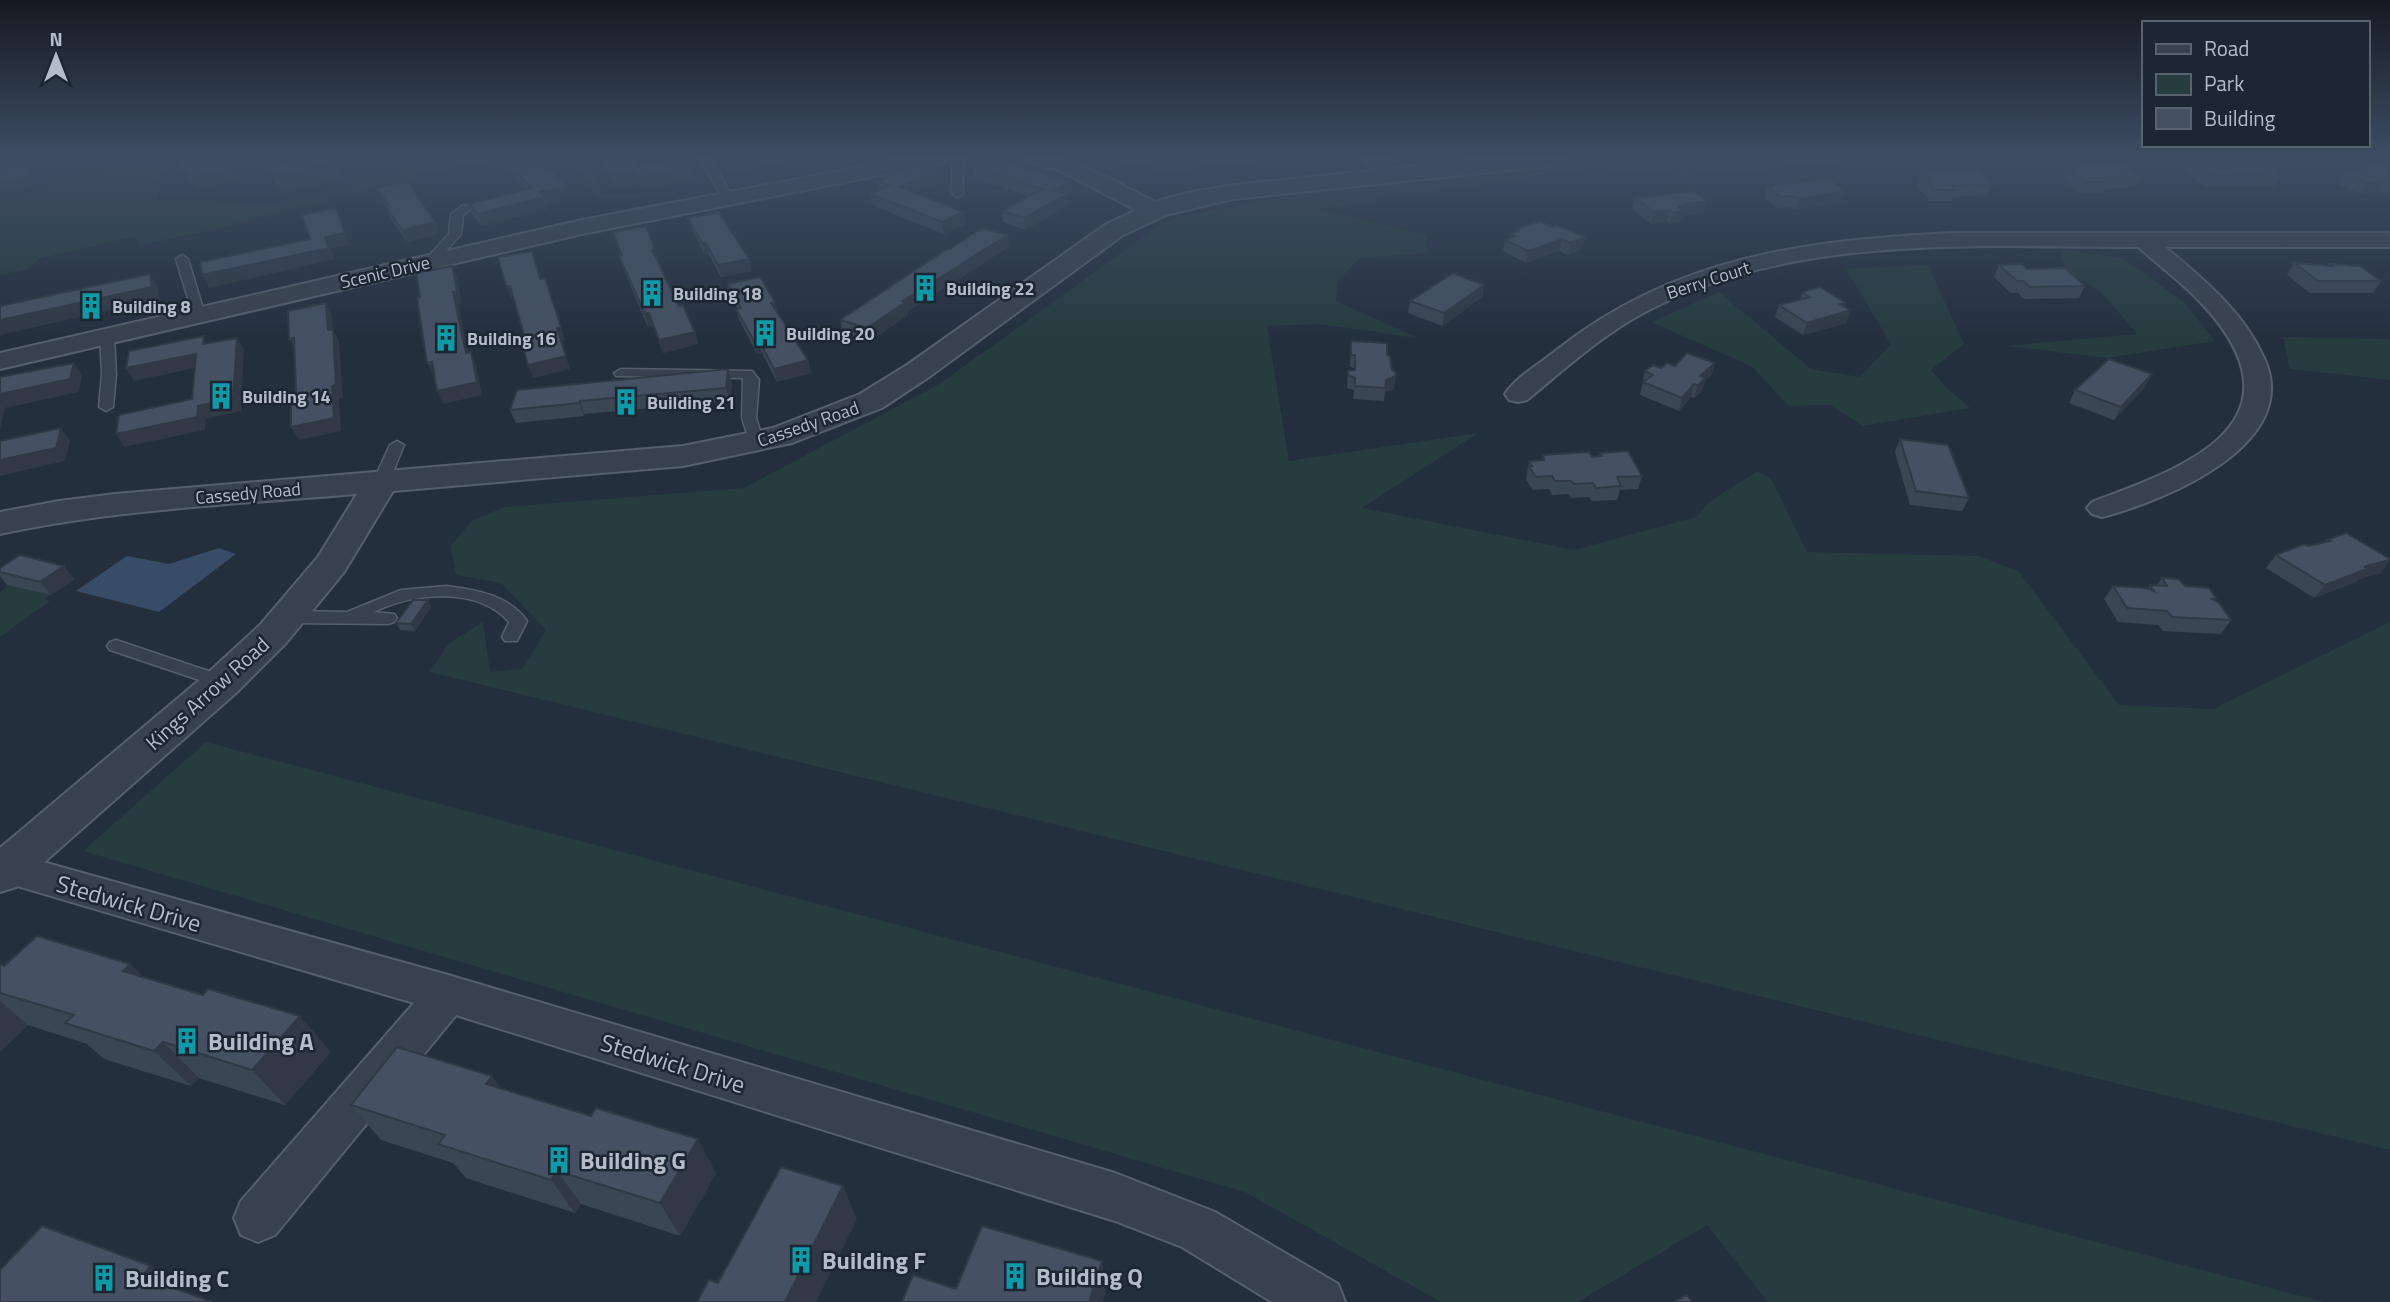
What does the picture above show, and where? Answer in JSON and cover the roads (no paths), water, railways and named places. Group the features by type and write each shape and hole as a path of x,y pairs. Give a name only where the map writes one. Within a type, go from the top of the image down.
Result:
{"street":[{"name":"Scenic Drive","path":"0,361 623,219"},
{"name":"Cassedy Road","path":"0,523 101,506 683,456 757,443 831,419 888,391 1114,230 1135,219"},
{"path":"2102,508 2158,488 2213,460 2248,424 2257,396 2252,362 2230,321 2208,297 2143,239"},
{"name":"Berry Court","path":"1517,394 1598,331 1640,305 1704,280 1765,262 1904,242 2390,240"},
{"name":"Kings Arrow Road","path":"4,871 223,682 289,617 331,564 381,482"},
{"name":"Stedwick Drive","path":"4,871 448,994 1115,1197 1198,1229 1320,1302"},
{"path":"258,1218 448,994"}],"lane":[{"path":"432,261 457,233 459,219"},
{"path":"182,259 199,315"},
{"path":"106,407 109,374 107,337"},
{"path":"621,373 747,374 752,380 749,418 757,443"},
{"path":"381,482 397,445"},
{"path":"351,617 403,594 444,592 470,596 512,611 518,621 511,637"},
{"path":"289,617 388,618"},
{"path":"116,646 223,682"}],"water":[{"path":"219,548 236,554 159,612 76,591 127,556 169,564"}],"place":[{"name":"Building 22","path":"925,288"},
{"name":"Building 18","path":"652,293"},
{"name":"Building 8","path":"91,306"},
{"name":"Building 20","path":"765,333"},
{"name":"Building 16","path":"446,338"},
{"name":"Building 14","path":"221,396"},
{"name":"Building 21","path":"626,402"},
{"name":"Building A","path":"187,1041"},
{"name":"Building G","path":"559,1160"},
{"name":"Building F","path":"801,1260"},
{"name":"Building Q","path":"1015,1276"},
{"name":"Building C","path":"104,1278"}]}
